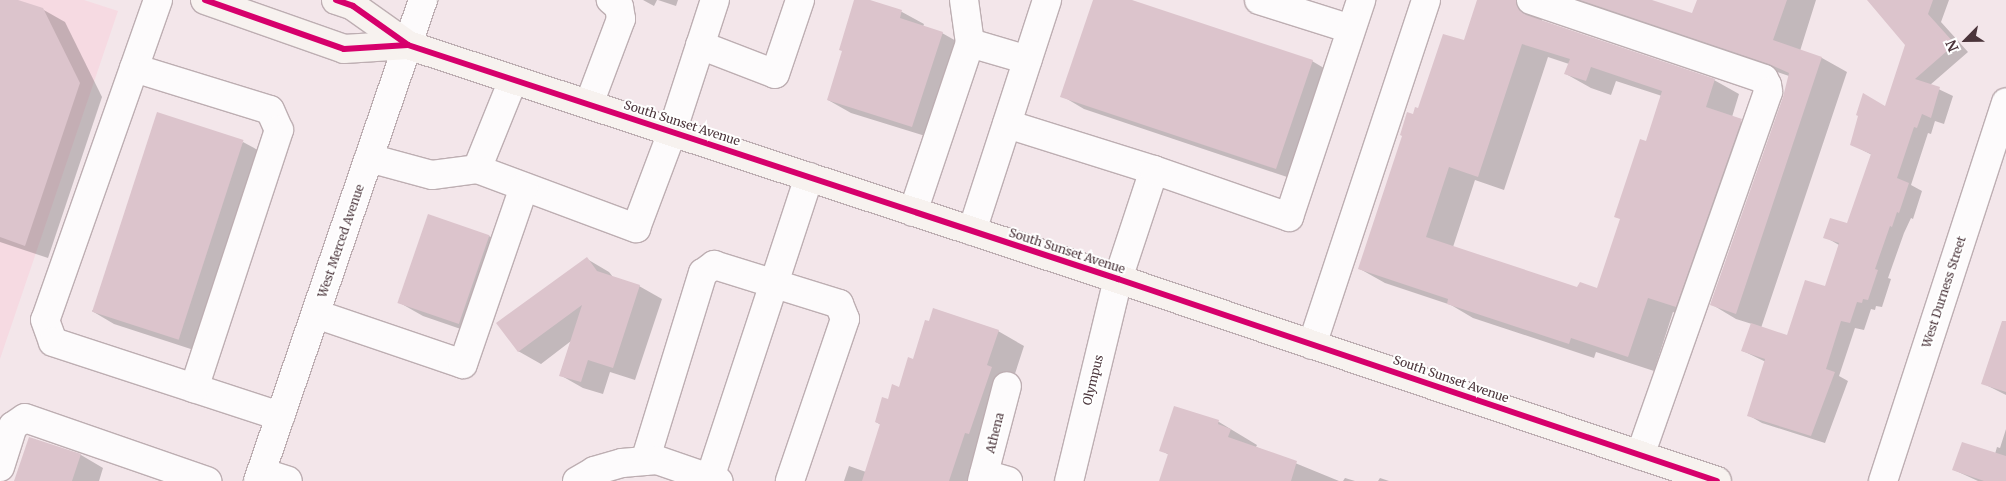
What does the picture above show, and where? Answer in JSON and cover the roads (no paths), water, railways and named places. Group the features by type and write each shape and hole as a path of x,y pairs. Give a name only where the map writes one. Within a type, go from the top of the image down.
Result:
{"main road":[{"name":"South Sunset Avenue","path":"205,0 344,49 408,45"},
{"name":"South Sunset Avenue","path":"336,0 353,6 408,45 1118,279 1717,481"}],"street":[{"path":"158,0 45,320 53,342 280,416"},
{"name":"West Merced Avenue","path":"260,477 423,0"},
{"path":"589,104 621,19 619,7 611,0"},
{"path":"369,158 432,175 477,170 636,228 672,132 714,0"},
{"path":"700,45 775,74 800,0"},
{"path":"913,212 970,44 964,0"},
{"path":"972,231 1047,0"},
{"path":"1259,0 1351,29"},
{"path":"1007,124 1154,170 1289,217 1361,0"},
{"path":"1312,345 1426,0"},
{"path":"1531,0 1764,79 1768,85 1768,92 1640,455"},
{"path":"970,44 1028,60"},
{"path":"134,68 270,110 279,130 194,388"},
{"path":"477,170 513,80"},
{"name":"West Durness Street","path":"1883,481 2006,103"},
{"name":"Olympus","path":"1069,481 1118,279 1154,170"},
{"path":"577,481 594,471 622,463 657,460 714,480 774,283 809,177"},
{"path":"316,314 463,364 524,187"},
{"path":"645,461 702,273 714,265 839,304 845,320 790,481"},
{"name":"Athena","path":"991,479 1007,386"},
{"path":"0,467 14,426 25,418 150,472 207,481"},
{"path":"260,477 288,481"}]}
